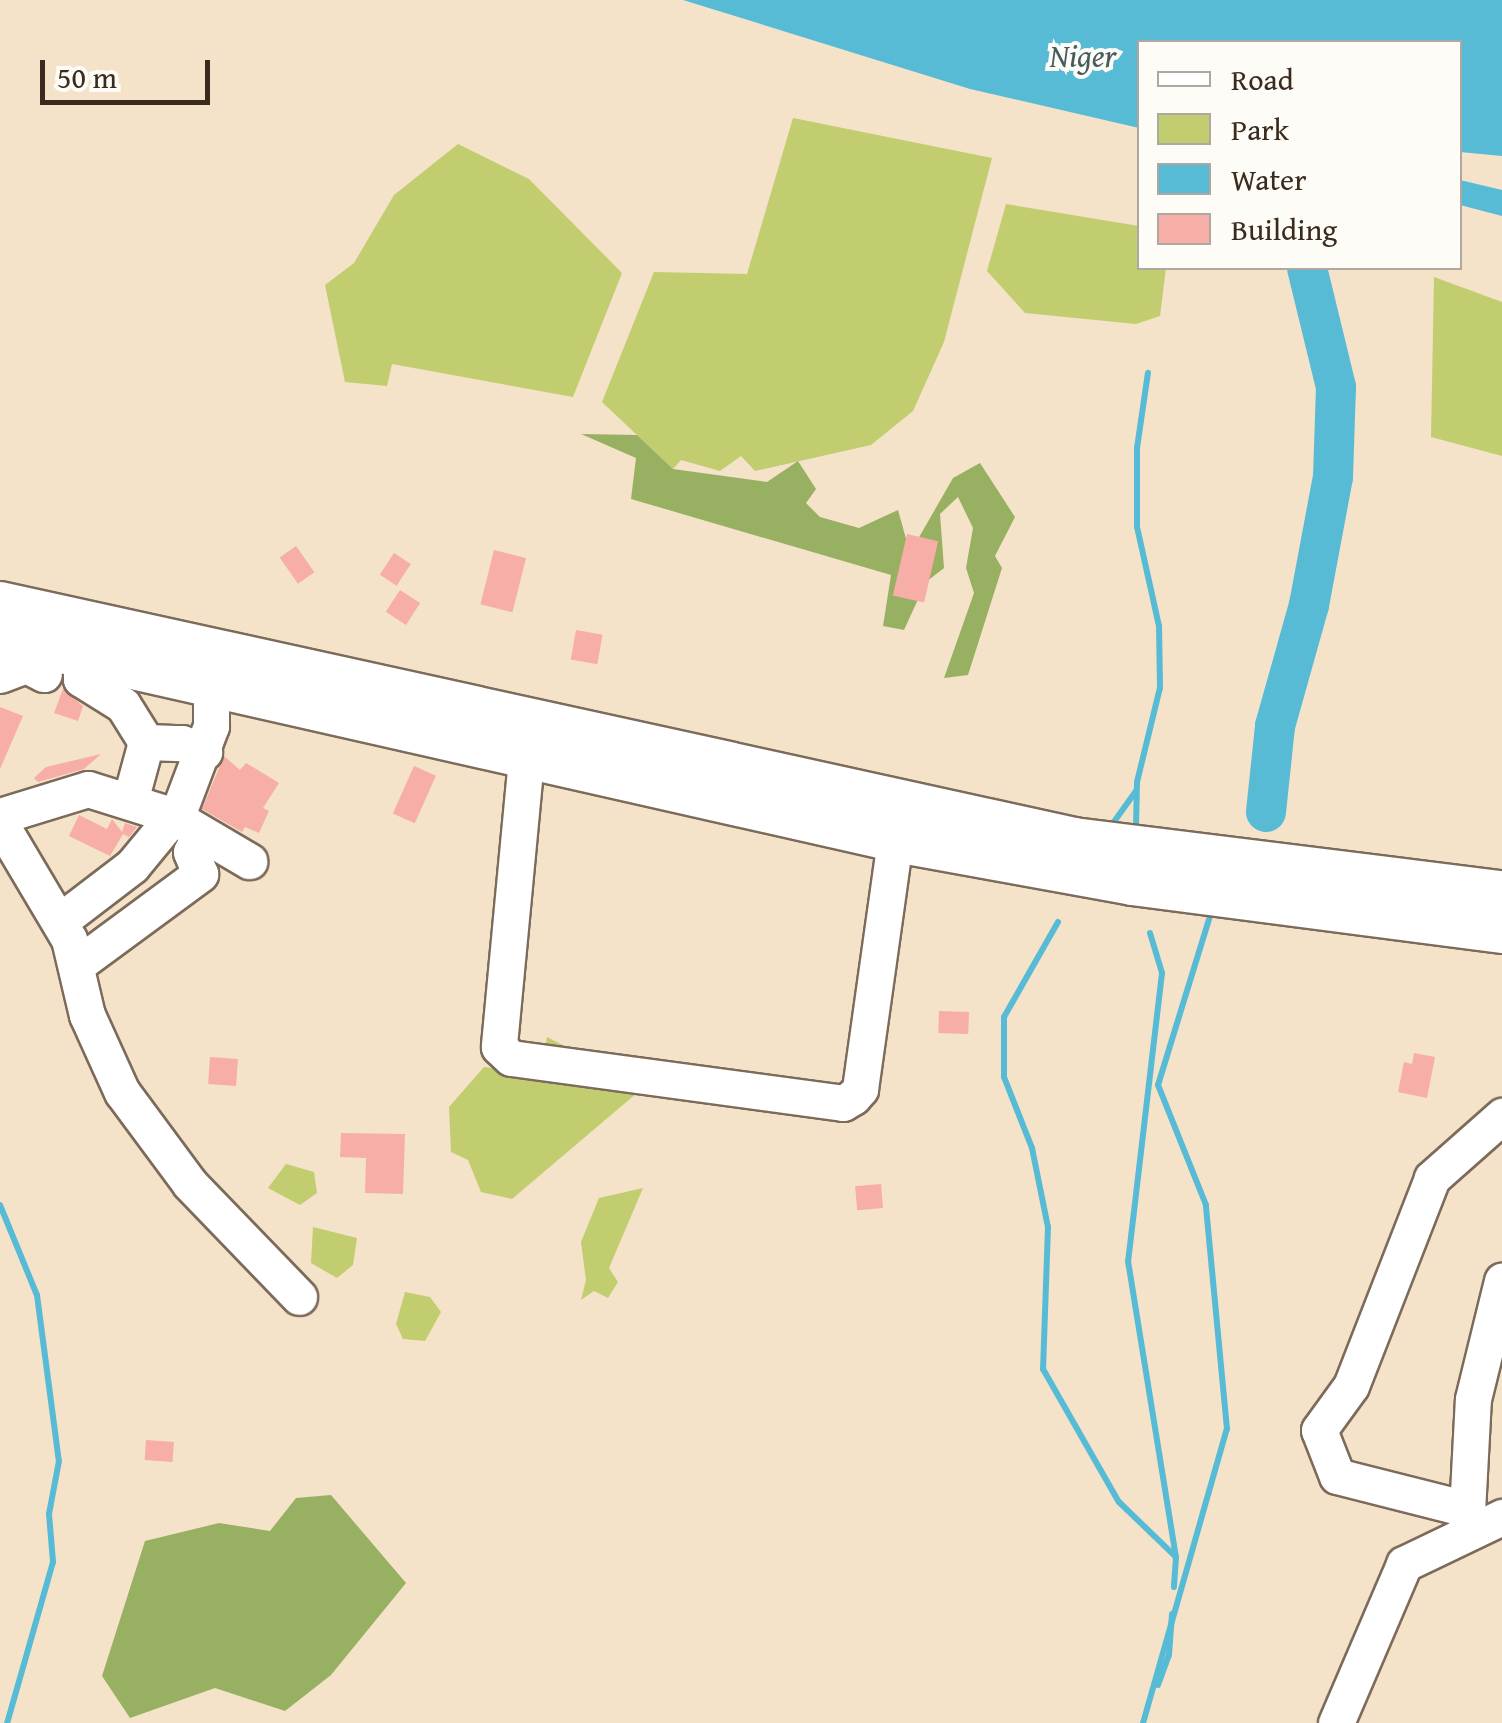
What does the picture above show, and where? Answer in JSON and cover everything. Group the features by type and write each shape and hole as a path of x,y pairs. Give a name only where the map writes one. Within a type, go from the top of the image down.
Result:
{"main road":[{"path":"0,603 210,669 526,759 705,780"},
{"path":"0,638 62,664 210,669 705,780 1132,884 1502,932"},
{"path":"902,830 1113,845 1502,892"}],"street":[{"path":"0,675 26,664 62,664 123,704 146,742 130,801"},
{"path":"78,964 200,874 180,808 204,752 210,669"},
{"path":"146,742 182,743 204,752"},
{"path":"526,759 499,1048 511,1058 843,1103 853,1098 860,1088 902,830"},
{"path":"248,861 186,824 88,789 0,819 60,921 78,964 88,1015 122,1092 190,1184 300,1297"},
{"path":"60,921 186,824"},
{"path":"1502,1116 1432,1178 1351,1386 1319,1430 1337,1476 1466,1520 1502,1517"},
{"path":"1466,1520 1472,1399 1502,1281"},
{"path":"1336,1723 1404,1564 1466,1520"}],"green space":[{"path":"793,118 992,158 944,342 913,411 871,445 755,471 741,456 720,471 681,460 673,469 602,402 654,272 747,274"},
{"path":"458,144 529,179 622,273 573,397 392,364 387,386 345,382 325,285 354,263 394,195"},
{"path":"1006,204 1137,226 1137,270 1166,270 1160,316 1136,324 1025,313 987,271"},
{"path":"1434,277 1502,302 1502,456 1431,437"},
{"path":"581,434 637,435 673,469 767,482 798,461 816,489 806,503 820,517 859,528 898,510 910,553 953,478 980,463 1015,517 995,556 1002,568 968,675 944,678 974,593 966,568 973,528 958,497 940,514 944,568 926,582 904,630 883,626 891,575 631,499 636,458"},
{"path":"547,1037 644,1087 512,1199 481,1192 468,1160 451,1152 449,1107 484,1067 541,1075"},
{"path":"286,1164 314,1172 317,1193 300,1205 268,1188"},
{"path":"643,1188 609,1268 618,1282 608,1298 594,1291 581,1300 586,1280 581,1242 599,1198"},
{"path":"313,1227 357,1238 353,1265 337,1278 311,1263"},
{"path":"405,1292 430,1297 441,1312 425,1341 403,1339 396,1324"},
{"path":"331,1495 406,1583 331,1675 285,1711 215,1688 130,1718 102,1676 145,1541 219,1523 270,1531 296,1498"}],"water":[{"name":"Niger","path":"683,0 1502,0 1502,156 1462,152 1462,40 1137,40 1137,128 970,89"},
{"path":"1462,180 1502,190 1502,216 1462,206"}],"building":[{"path":"907,534 938,541 924,603 893,595"},
{"path":"296,546 314,572 298,584 280,557"},
{"path":"494,550 526,558 512,612 480,604"},
{"path":"394,553 411,564 397,586 380,575"},
{"path":"400,590 420,603 406,625 386,612"},
{"path":"576,630 603,635 597,664 571,660"},
{"path":"63,689 83,706 78,721 54,713"},
{"path":"0,707 23,716 0,769"},
{"path":"101,754 84,769 38,782 34,778 46,767"},
{"path":"224,756 240,770 246,763 279,783 263,808 269,811 259,833 245,827 242,832 202,809"},
{"path":"414,766 436,776 415,823 393,814"},
{"path":"79,815 107,829 112,819 122,832 125,823 137,827 129,837 123,834 110,856 69,836"},
{"path":"939,1011 969,1012 968,1034 938,1033"},
{"path":"1414,1053 1435,1057 1427,1098 1398,1092 1404,1062 1412,1064"},
{"path":"210,1057 238,1059 236,1086 208,1084"},
{"path":"341,1133 405,1134 403,1194 365,1193 366,1158 340,1157"},
{"path":"881,1184 883,1208 857,1210 855,1186"},
{"path":"146,1440 174,1442 173,1462 145,1460"}],"waterway":[{"path":"1266,812 1275,726 1309,605 1333,477 1336,387 1307,270"},
{"path":"1136,827 1137,782 1160,688 1159,626 1137,527 1137,448 1148,373"},
{"path":"1111,826 1136,791"},
{"path":"1143,1723 1227,1429 1206,1205 1158,1085 1212,910"},
{"path":"1058,922 1004,1017 1004,1077 1032,1148 1048,1227 1043,1369 1119,1502 1175,1556"},
{"path":"1150,933 1162,973 1128,1261 1176,1557 1174,1587"},
{"path":"0,1205 37,1295 59,1461 49,1514 53,1562 7,1723"},
{"path":"1158,1685 1169,1655 1172,1614"}]}
